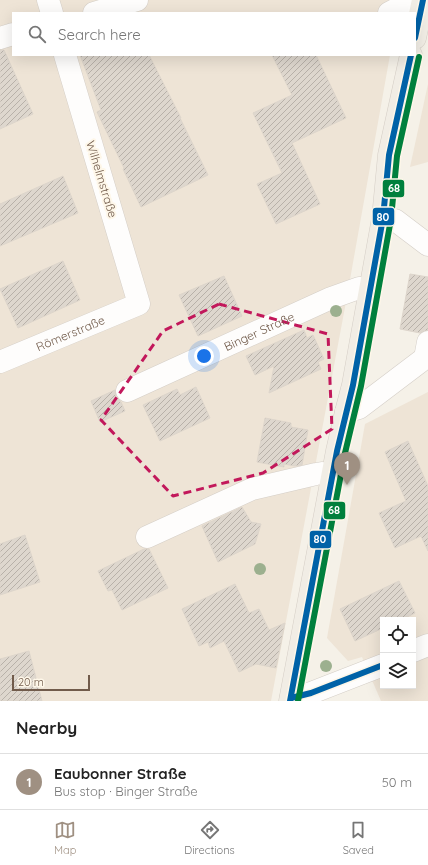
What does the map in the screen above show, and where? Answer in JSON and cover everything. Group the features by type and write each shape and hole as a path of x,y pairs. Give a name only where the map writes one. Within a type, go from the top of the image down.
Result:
{"main road":[{"path":"416,33 422,4"},
{"path":"290,700 333,475 353,385 383,218 389,155 411,56"}],"street":[{"path":"48,0 52,12"},
{"path":"97,12 137,0"},
{"path":"391,12 402,6 422,4"},
{"path":"0,38 12,34"},
{"name":"Wilhelmstraße","path":"65,56 139,304"},
{"path":"383,218 395,220 428,245"},
{"name":"Binger Straße","path":"127,391 331,298 359,288 370,289"},
{"name":"Römerstraße","path":"0,362 139,304"},
{"path":"346,412 359,408 425,358 428,342"},
{"path":"147,537 252,489 316,474 322,473 333,475"},
{"path":"416,651 428,645"},
{"path":"290,700 380,666"}],"highlighted area":[{"path":"219,304 328,334 332,429 263,473 173,496 101,420 163,331"}],"shaded area":[{"path":"0,0 400,0 397,12 12,12 12,56 390,56 346,302 271,701 0,701"},
{"path":"428,84 428,162 410,167"},
{"path":"428,392 428,701 381,701 362,657 348,661 327,638 365,424"}],"building":[{"path":"0,50 4,50 33,114 0,129"},
{"path":"80,56 150,56 208,175 141,207 97,112 101,110"},
{"path":"272,56 316,56 346,118 292,143 320,204 276,224 257,184 282,173 253,113 292,95"},
{"path":"63,176 78,213 0,246 0,204"},
{"path":"63,261 80,300 18,328 0,289"},
{"path":"410,274 428,277 428,330 420,333 400,329"},
{"path":"224,276 242,316 198,336 179,295"},
{"path":"304,330 307,338 313,335 324,359 318,362 321,369 269,393 274,366 255,375 246,356"},
{"path":"196,387 210,418 160,441 143,405 177,389 180,395"},
{"path":"115,390 116,397 121,402 125,411 100,422 91,401"},
{"path":"265,418 291,423 291,427 308,430 302,465 295,466 284,464 284,467 257,462"},
{"path":"408,441 428,486 428,551 421,536 395,548 379,513 406,501 385,452"},
{"path":"242,507 251,522 261,524 255,544 218,562 202,526"},
{"path":"25,535 40,582 0,595 0,544"},
{"path":"144,549 149,549 168,588 122,610 112,590 108,591 98,571"},
{"path":"399,581 415,613 407,617 380,617 380,629 355,641 340,609"},
{"path":"235,584 249,613 259,609 269,630 285,623 276,668 256,664 239,672 224,641 210,648 208,642 199,646 182,609"},
{"path":"29,651 42,701 0,701 0,659"}],"transit line":[{"name":"80","path":"416,33 423,0"},
{"name":"80","path":"290,701 337,451 353,385 383,218 389,155 411,56"},
{"name":"68","path":"298,701 345,453 361,386 391,219 397,156 419,57"},
{"name":"80","path":"291,698 311,693 380,666"}],"place":[{"name":"Eaubonner Straße","path":"347,485"}]}
